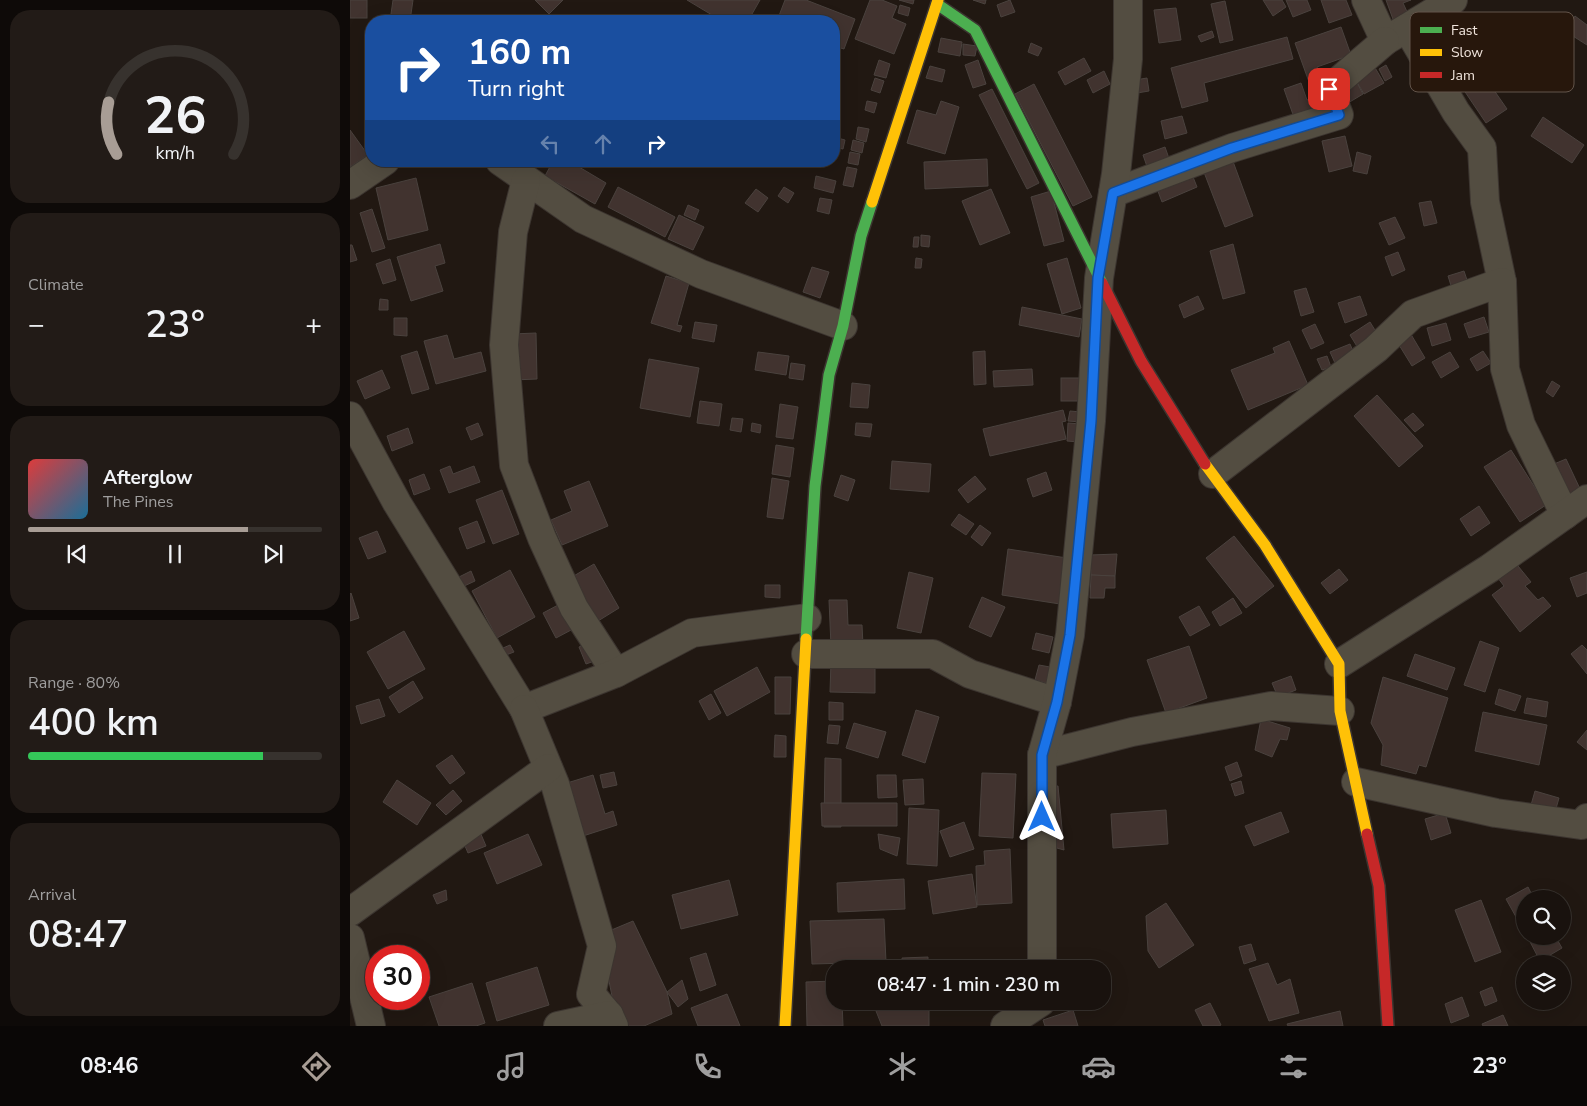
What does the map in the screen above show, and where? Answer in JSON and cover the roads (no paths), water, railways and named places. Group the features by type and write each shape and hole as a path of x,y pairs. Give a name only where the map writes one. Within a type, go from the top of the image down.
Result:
{"street":[{"path":"1042,960 1042,755 1057,702 1070,635 1089,440 1098,278 1113,193 1128,59 1128,0"},
{"path":"1366,0 1410,52"},
{"path":"1433,12 1453,0"},
{"path":"785,1026 816,477 829,375 843,326 861,236 937,2 976,30 1141,361 1195,450 1265,545 1339,664 1340,711 1380,892 1389,1016 1388,1026"},
{"path":"1113,193 1232,148 1339,115 1329,89 1396,34 1410,26"},
{"path":"1441,92 1482,148 1485,202 1502,282 1504,369 1521,425 1565,515"},
{"path":"350,185 376,167"},
{"path":"508,167 583,219 702,274 843,326"},
{"path":"526,180 513,232 504,345 514,465 542,538 574,608 616,673"},
{"path":"1213,474 1376,349 1413,314 1502,282"},
{"path":"350,416 397,503 524,708 548,768 602,946 591,994 612,1020"},
{"path":"1339,664 1490,568 1587,499"},
{"path":"524,708 616,673 692,634 807,618"},
{"path":"806,654 933,654 970,674 1057,702"},
{"path":"1042,755 1132,732 1271,706 1340,711"},
{"path":"350,912 548,768"},
{"path":"1356,782 1496,813 1581,826 1587,818"},
{"path":"350,938 371,1026"},
{"path":"1005,1026 1028,1010"},
{"path":"1042,1010 1044,1026"},
{"path":"558,1026 612,1020"}]}
